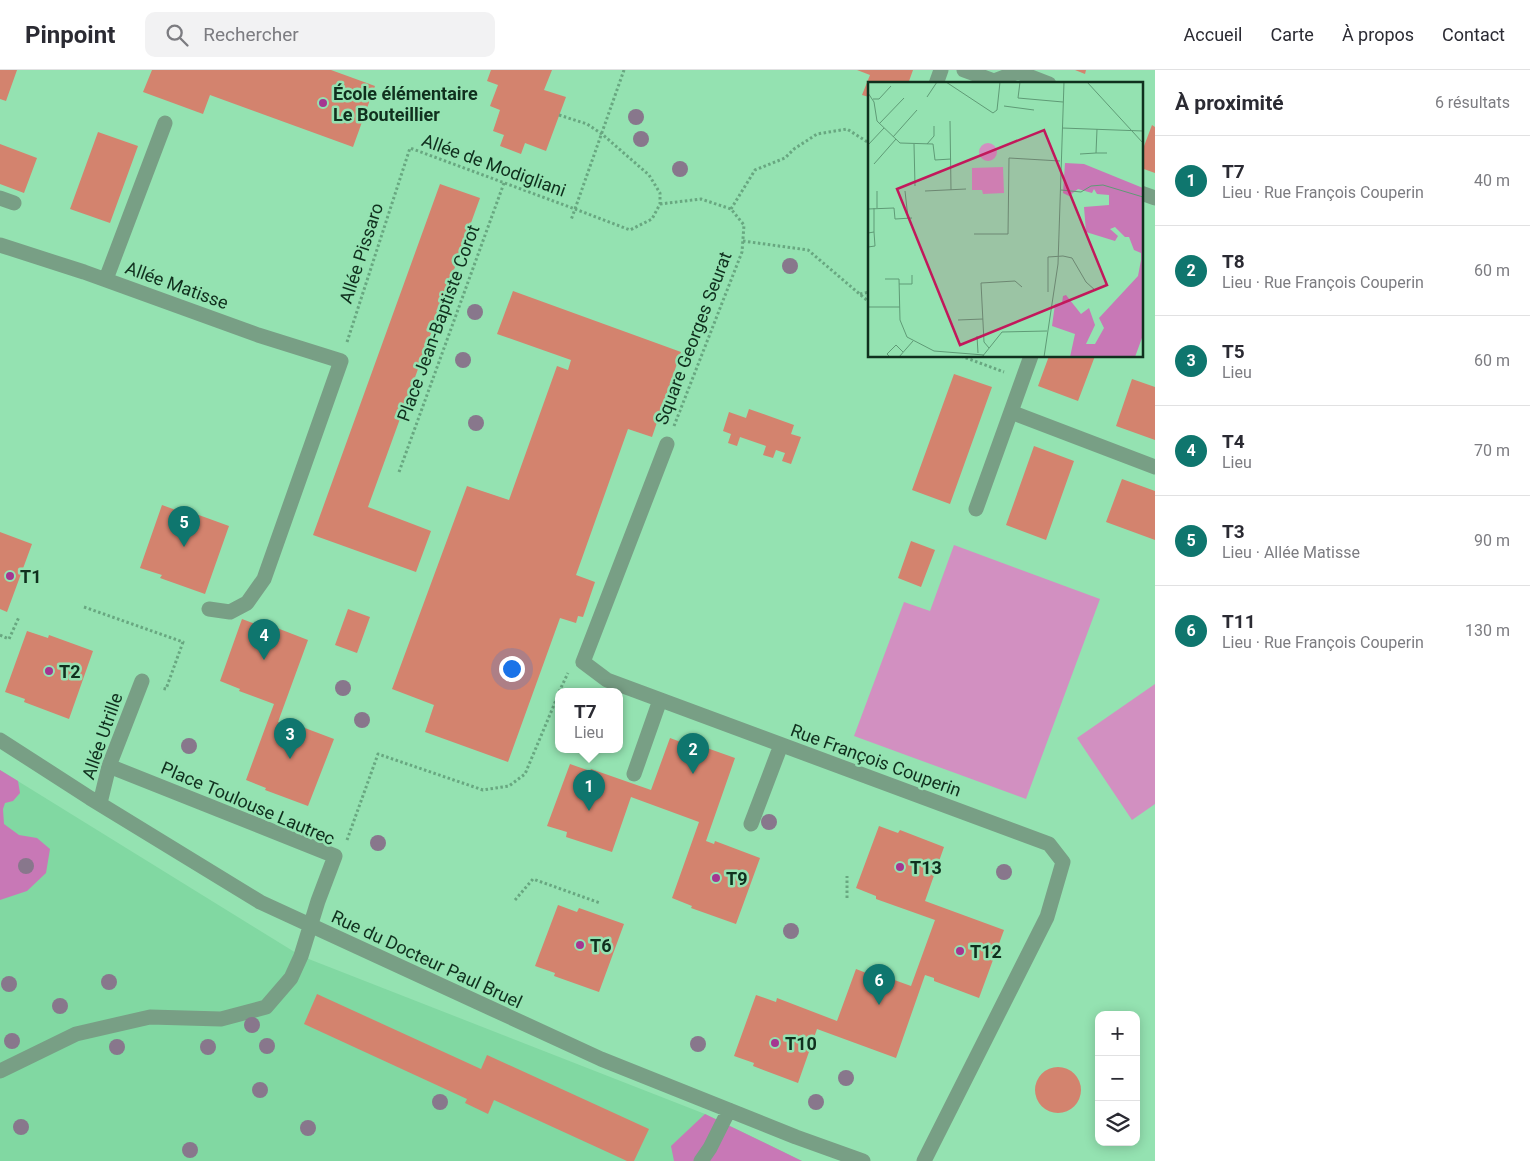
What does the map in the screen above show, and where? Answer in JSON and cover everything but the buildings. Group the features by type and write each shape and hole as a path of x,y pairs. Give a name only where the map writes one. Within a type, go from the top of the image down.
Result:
{"street":[{"path":"937,82 941,70"},
{"path":"964,70 994,81 1019,71 1044,82"},
{"path":"106,279 165,122"},
{"path":"1142,193 1155,198"},
{"name":"Allée Matisse","path":"0,245 106,279 258,335 341,361"},
{"path":"976,509 1030,358"},
{"path":"209,609 230,612 246,603 264,579 341,361"},
{"path":"1010,412 1155,467"},
{"name":"Rue François Couperin","path":"667,444 583,662 606,680 1049,844 1063,862 1047,917 924,1161"},
{"name":"Allée Utrille","path":"100,804 109,766 142,681"},
{"path":"634,774 660,700"},
{"name":"Rue du Docteur Paul Bruel","path":"0,740 260,902 601,1059 796,1137 863,1161"},
{"path":"752,824 781,745"},
{"name":"Place Toulouse Lautrec","path":"0,1071 76,1034 150,1017 221,1019 266,1007 291,978 301,956 318,901 335,856 109,766"},
{"path":"701,1161 710,1148 729,1110"}],"path":[{"path":"575,209 624,70"},
{"path":"559,115 587,124 602,134 649,175 660,194 660,204 701,199 731,209 755,170 785,158 794,149 817,134 847,129 868,142"},
{"name":"Allée de Modigliani","path":"408,154 410,148 630,230 652,219 660,204"},
{"name":"Allée Pissaro","path":"341,361 408,154"},
{"name":"Place Jean-Baptiste Corot","path":"399,472 504,183"},
{"name":"Allée de Modigliani","path":"572,220 575,209"},
{"name":"Square Georges Seurat","path":"667,444 742,252 744,226 731,209"},
{"name":"Square Georges Seurat","path":"743,241 808,250 868,301"},
{"path":"860,294 868,292"},
{"path":"965,358 1022,379"},
{"path":"84,607 183,642 166,689 142,681"},
{"path":"0,635 9,639 19,617"},
{"path":"335,856 343,852 378,754 484,790 509,786 526,774 555,703"},
{"path":"847,876 847,898"},
{"path":"515,900 533,879 600,903"}],"shaded area":[{"path":"954,545 1100,599 1026,799 854,736 904,602 930,611"},
{"path":"1155,684 1155,804 1132,820 1077,738"},
{"path":"0,770 301,956 705,1114 802,1161 0,1161"},
{"path":"0,770 18,781 20,793 13,801 5,803 3,809 4,824 19,835 37,838 50,849 46,873 27,891 0,900"},
{"path":"705,1114 802,1161 674,1161 671,1146"}],"place":[{"name":"École élémentaire Le Bouteillier","path":"323,103"},
{"name":"T3","path":"184,547"},
{"name":"T1","path":"10,576"},
{"name":"T4","path":"264,660"},
{"name":"T2","path":"49,671"},
{"name":"T5","path":"290,759"},
{"name":"T8","path":"693,774"},
{"name":"T7","path":"589,811"},
{"name":"T13","path":"900,867"},
{"name":"T9","path":"716,878"},
{"name":"T6","path":"580,945"},
{"name":"T12","path":"960,951"},
{"name":"T11","path":"879,1005"},
{"name":"T10","path":"775,1043"}]}
